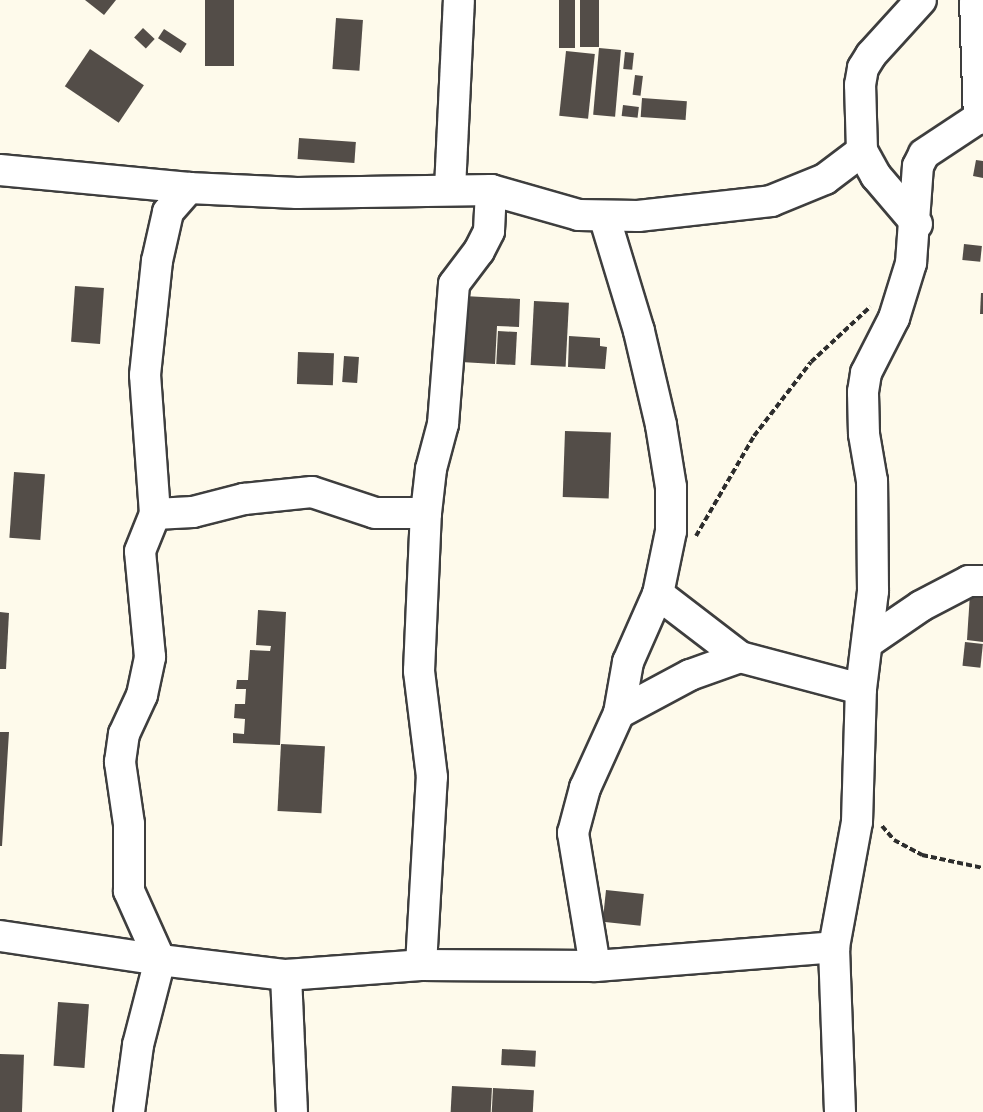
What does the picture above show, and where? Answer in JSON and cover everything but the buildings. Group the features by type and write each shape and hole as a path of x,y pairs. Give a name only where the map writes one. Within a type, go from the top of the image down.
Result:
{"street":[{"path":"450,189 459,0"},
{"path":"917,224 876,176 862,151 863,68 921,0"},
{"path":"840,1112 834,947 860,798 861,688 873,591 872,503 863,392 866,373 894,318 911,263 917,224 918,166 924,154 981,117 975,0"},
{"path":"0,170 189,188 326,194 450,189 491,190 579,215 604,216 703,211 771,201 825,179 862,151"},
{"path":"129,1112 138,1045 160,960 129,891 129,824 120,762 124,734 142,695 150,657 140,551 155,514 145,375 155,284 168,212 189,188"},
{"path":"421,965 432,777 419,671 426,513 431,469 443,424 454,284 480,251 489,231 491,190"},
{"path":"595,966 573,833 585,788 619,713 628,662 658,594 671,531 671,487 639,331 604,216"},
{"path":"155,514 193,512 244,499 312,492 375,513 426,513"},
{"path":"867,643 921,606 969,581 983,581"},
{"path":"658,594 740,657 861,688"},
{"path":"619,713 690,675 740,657"},
{"path":"0,936 160,960 286,975 421,965 595,966 834,947"},
{"path":"286,975 292,1112"}],"path":[{"path":"695,539 753,436 811,362 873,305"},
{"path":"860,798 894,840 922,855 983,868"}]}
